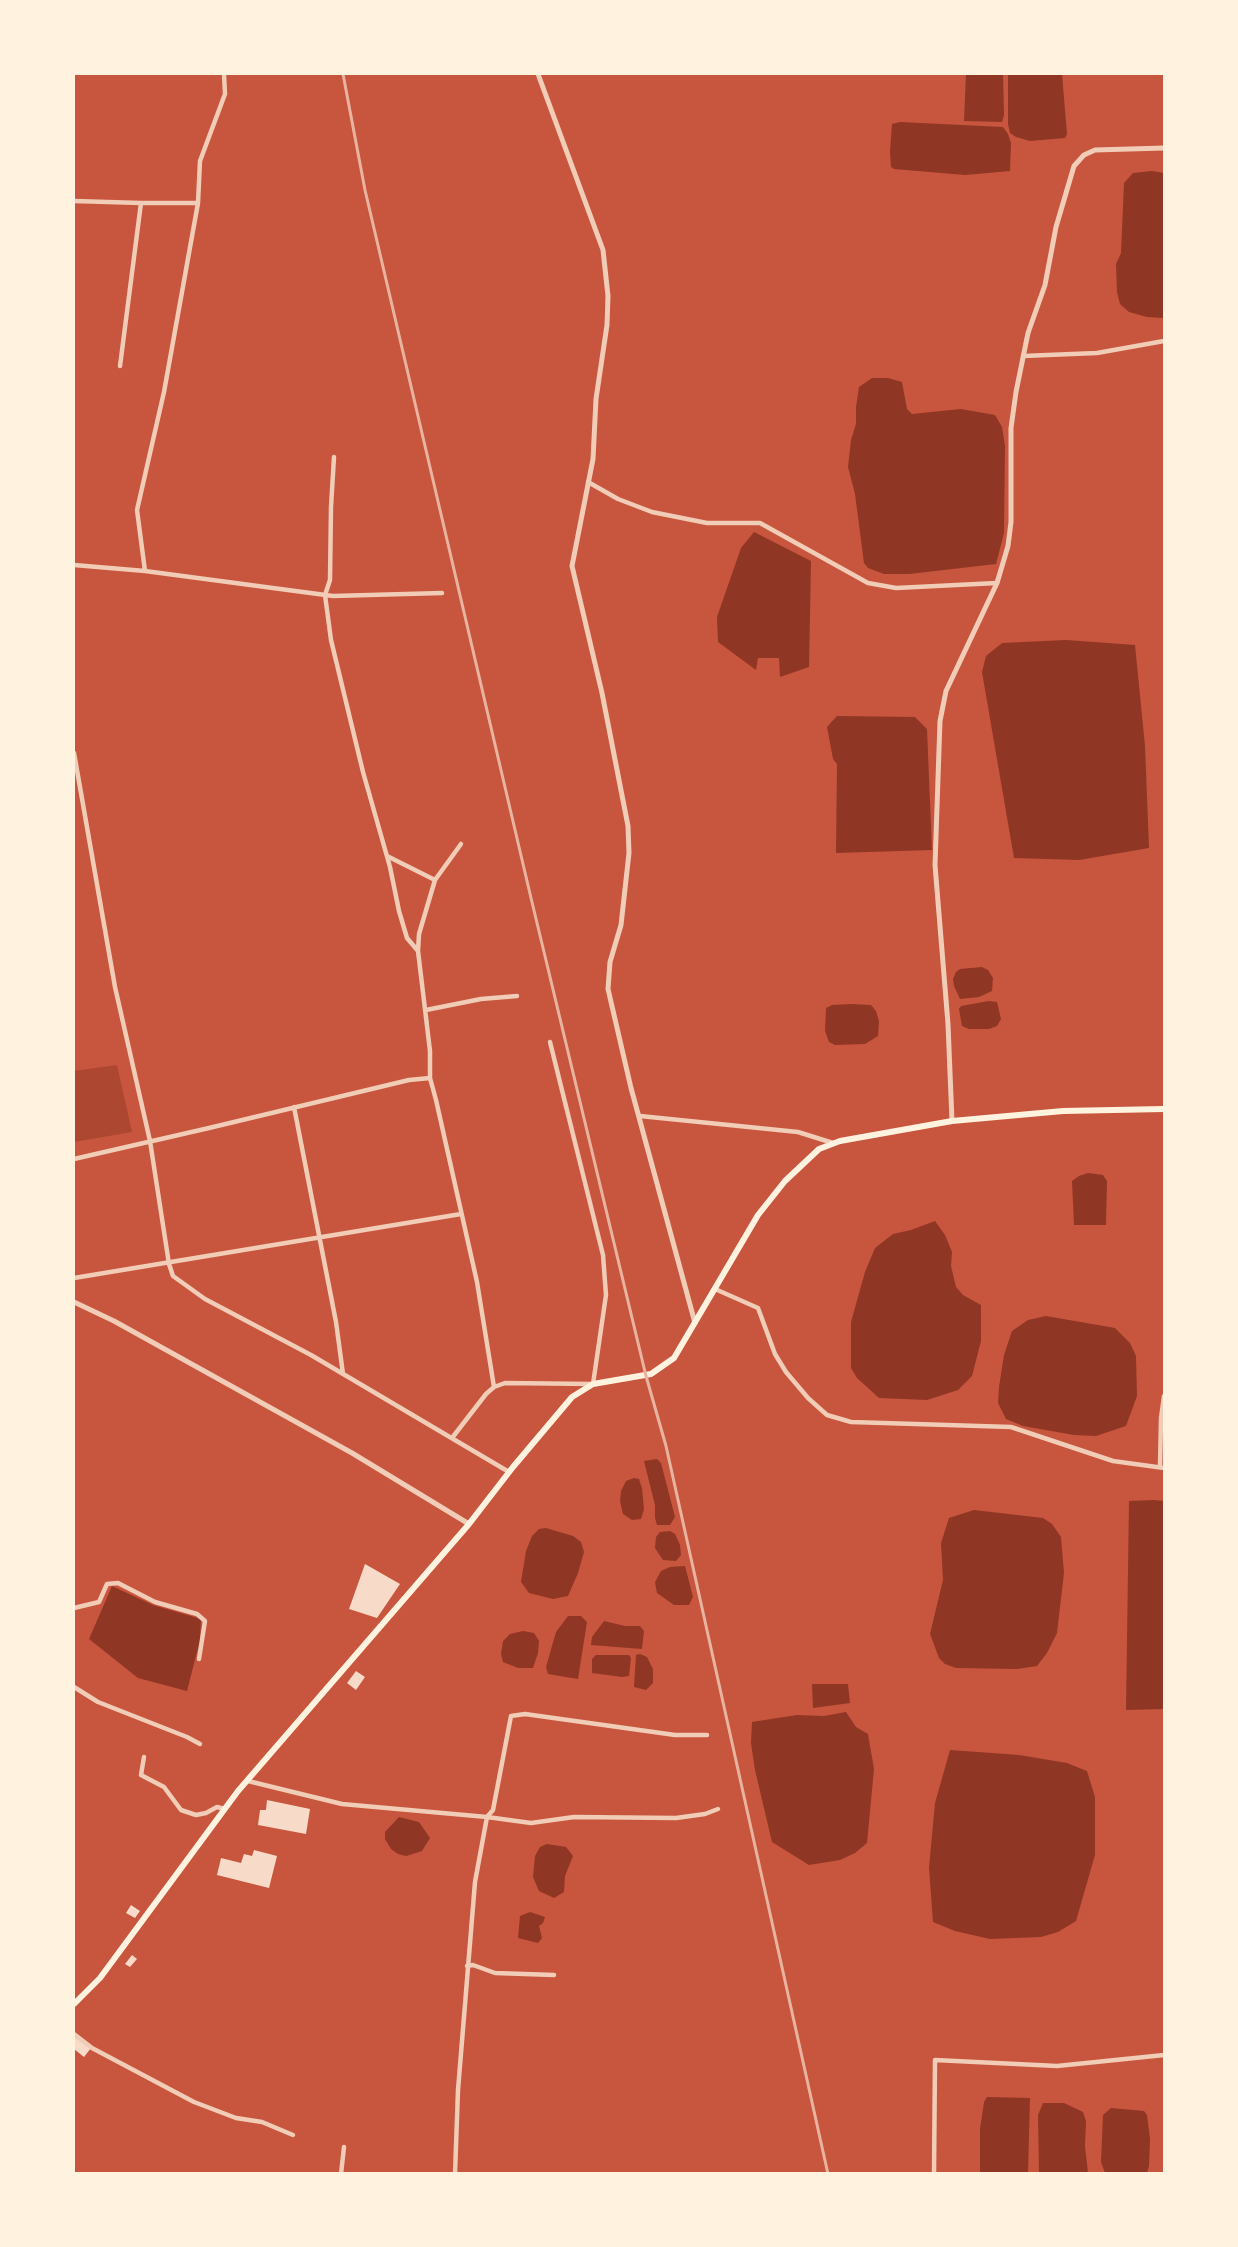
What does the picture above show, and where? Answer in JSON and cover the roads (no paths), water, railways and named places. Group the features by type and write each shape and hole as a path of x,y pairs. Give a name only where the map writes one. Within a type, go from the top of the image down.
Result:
{"main road":[{"path":"74,2004 100,1978 225,1809 469,1524 572,1397 593,1384 644,1376 662,1368 674,1358 758,1215 785,1181 819,1149 833,1143 952,1121 1063,1111 1164,1109"}],"street":[{"path":"145,572 137,510 164,392 198,203 200,161 225,94 224,74"},
{"path":"538,74 603,250 608,297 607,325 598,378 593,459 572,566 602,693 628,826 629,854 622,915 610,962 608,989 695,1323"},
{"path":"952,1121 948,1024 935,865 940,721 946,692 997,583 1008,546 1011,522 1011,428 1023,357 1074,166 1084,155 1095,150 1164,148"},
{"path":"74,201 198,203"},
{"path":"120,366 141,203"},
{"path":"1023,357 1097,352 1164,341"},
{"path":"334,457 330,580 325,595 331,640 407,938 418,951"},
{"path":"588,482 618,499 662,514 707,523 760,523 868,583 896,588 997,583"},
{"path":"74,566 145,572 325,595 442,593"},
{"path":"74,753 76,782 115,987 150,1141 173,1276 205,1299 343,1374 509,1472"},
{"path":"461,844 435,880 419,934 418,951 430,1051 430,1078 477,1282 494,1388"},
{"path":"387,856 435,880"},
{"path":"426,1010 481,999 518,996"},
{"path":"452,1438 486,1394 505,1383 593,1384 606,1295 603,1255 550,1042"},
{"path":"74,1159 409,1080 430,1078"},
{"path":"294,1107 336,1322 343,1374"},
{"path":"640,1116 798,1132 833,1143"},
{"path":"74,1278 461,1214"},
{"path":"715,1289 758,1308 775,1354 786,1372 808,1398 827,1415 861,1422 1011,1427 1113,1461 1162,1467 1161,1418 1164,1396"},
{"path":"74,1302 114,1321 342,1447 469,1524"},
{"path":"74,1608 99,1602 108,1584 118,1583 154,1602 197,1614 205,1621 199,1659"},
{"path":"74,1687 98,1702 200,1744"},
{"path":"455,2174 458,2090 475,1882 487,1817 494,1810 511,1716 525,1714 675,1735 707,1734"},
{"path":"144,1757 141,1775 164,1788 181,1810 196,1815 217,1807 225,1809"},
{"path":"248,1781 342,1804 531,1823 574,1817 676,1818 705,1814 717,1809"},
{"path":"467,1966 473,1965 495,1973 554,1975"},
{"path":"74,2034 92,2048 194,2102 236,2118 262,2122 293,2134"},
{"path":"934,2174 935,2060 1057,2066 1164,2055"},
{"path":"341,2174 344,2147"}],"railway":[{"path":"343,74 365,190 531,898 646,1376 666,1446 828,2174"}]}
